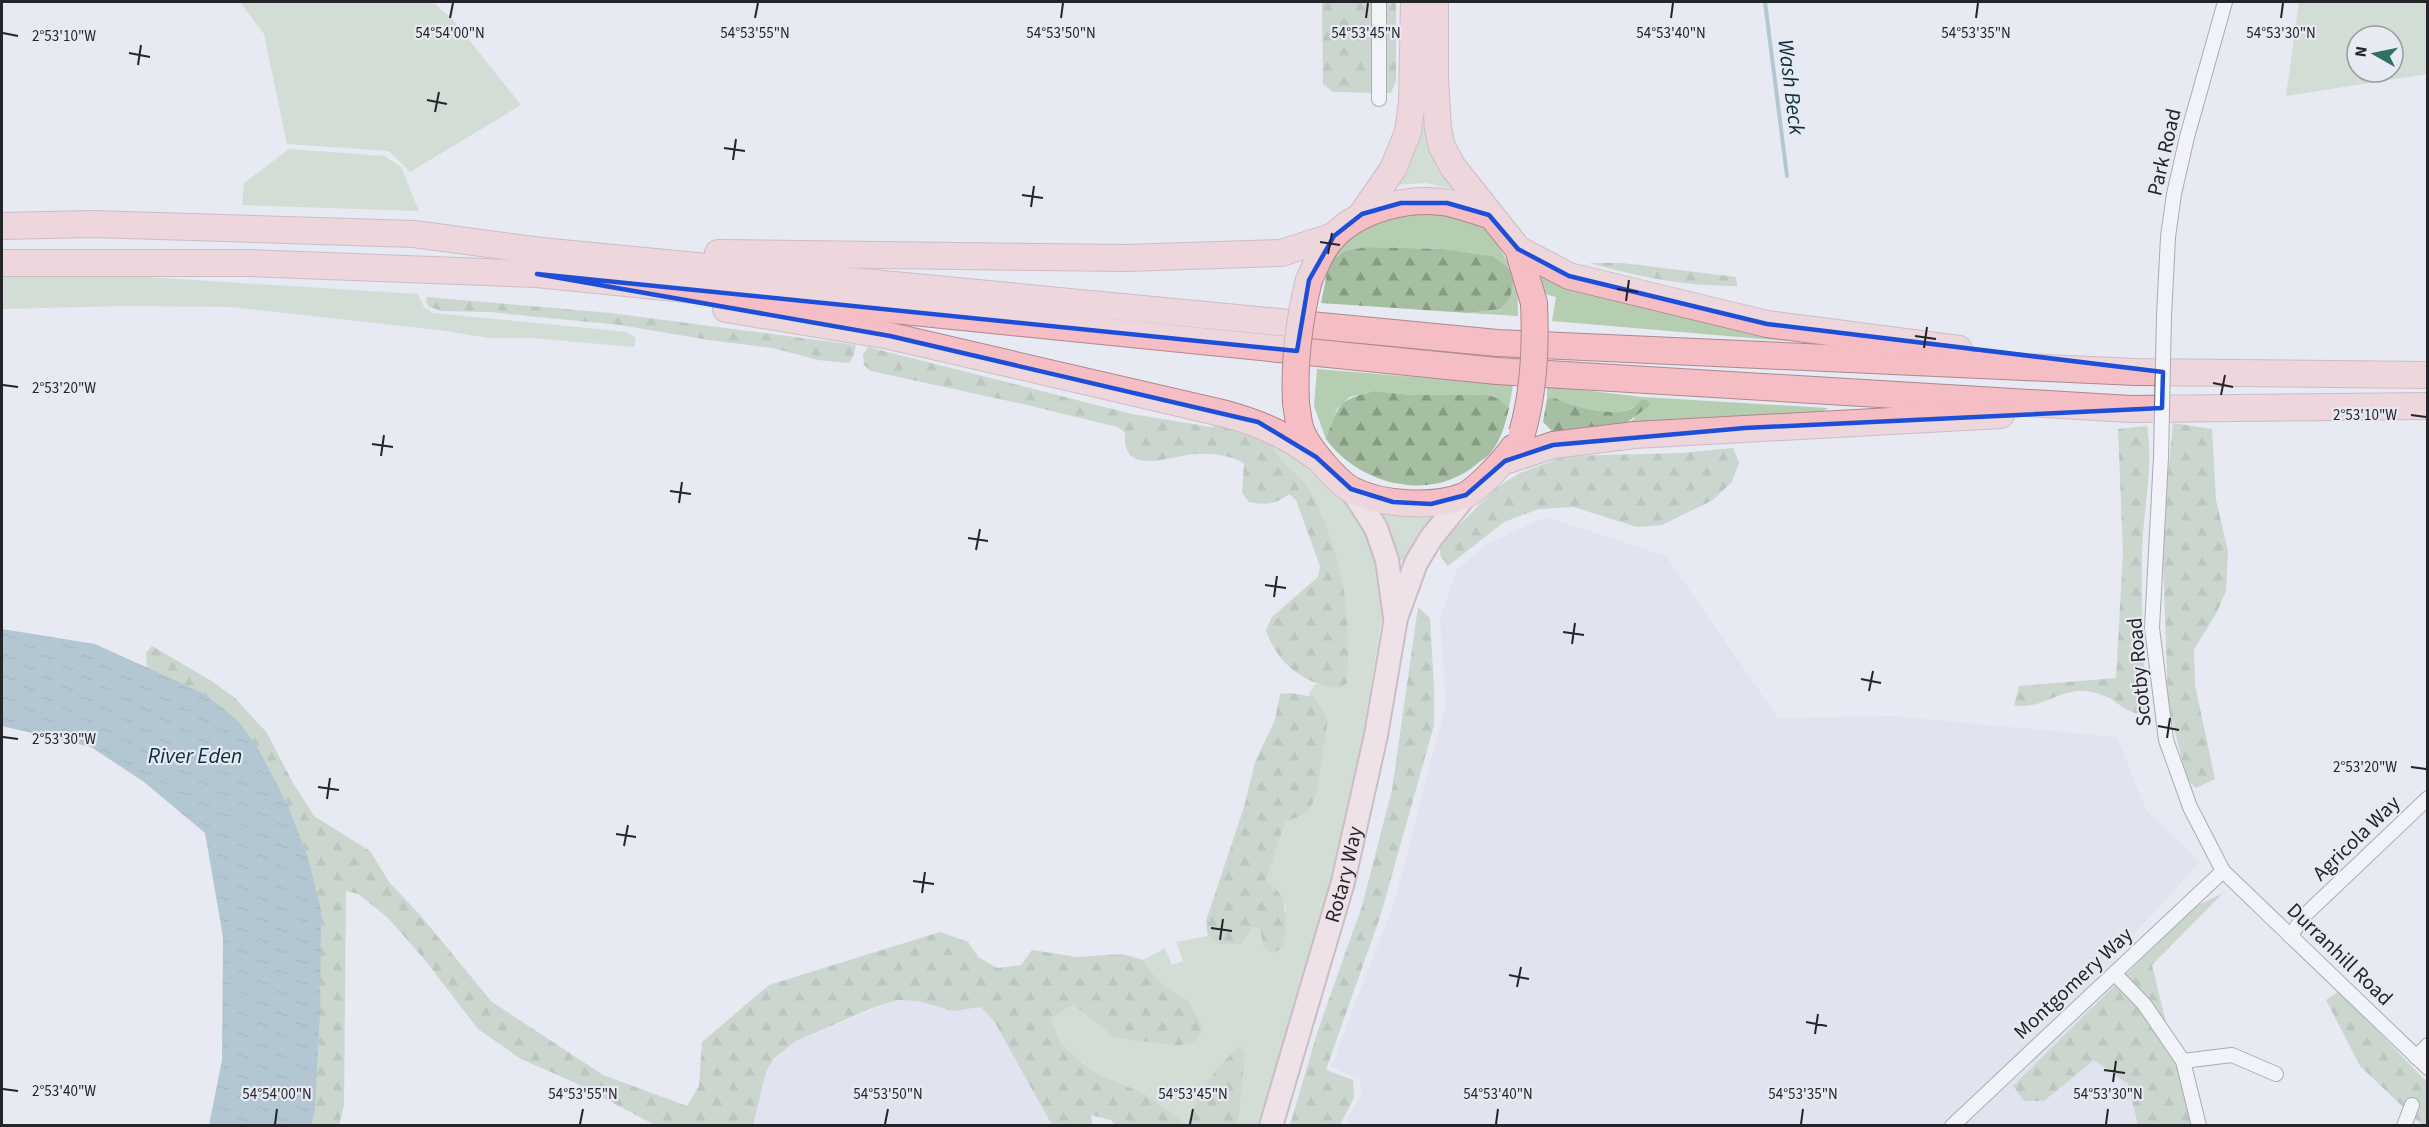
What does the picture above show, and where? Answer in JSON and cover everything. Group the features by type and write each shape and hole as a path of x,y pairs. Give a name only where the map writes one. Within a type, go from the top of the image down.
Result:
{"highway":[{"path":"1316,456 1302,433 1296,404 1295,379 1301,310 1309,280 1321,254 1334,236 1362,214 1393,169 1408,132 1412,102 1414,2"},
{"path":"1436,2 1435,80 1438,129 1442,147 1453,168 1518,249 1569,276 1767,324 2135,372"},
{"path":"1362,214 1401,203 1447,203 1489,215"},
{"path":"2,226 93,224 414,234 539,263 890,336 1258,422 1289,437 1316,456 1351,489 1393,502 1431,504 1466,495 1504,461 1522,433 1528,412 1536,336 1534,303 1518,249"},
{"path":"2,263 250,263 412,270 539,263 1126,258 1281,253 1334,236"},
{"path":"539,263 1497,343 2135,372 2427,375"},
{"path":"539,263 1497,371 2130,409"},
{"path":"1504,461 1553,445 1635,435 2130,409 2427,406"}],"main road":[{"name":"Rotary Way","path":"1351,489 1376,528 1387,560 1396,618"},
{"name":"Rotary Way","path":"1271,1125 1343,882 1376,735 1396,618 1416,563 1431,538 1466,495"}],"street":[{"path":"1378,99 1379,2"},
{"name":"Park Road","path":"2161,457 2164,316 2168,237 2174,194 2187,137 2226,2"},
{"name":"Scotby Road","path":"2161,457 2152,628 2166,740 2190,807 2223,871"},
{"name":"Agricola Way","path":"2290,936 2307,914 2424,807"},
{"name":"Durranhill Road","path":"2223,871 2427,1068"},
{"name":"Montgomery Way","path":"1952,1125 2223,871"},
{"path":"2115,974 2144,1004 2183,1061 2199,1125"},
{"path":"2416,1057 2427,1045"},
{"path":"2183,1061 2232,1055 2276,1074"},
{"path":"2404,1125 2412,1105"}],"highlighted area":[{"path":"1401,203 1447,203 1489,215 1518,249 1569,276 1767,324 2163,372 2162,408 1745,428 1553,445 1505,461 1466,495 1431,504 1393,502 1351,489 1316,457 1258,422 890,336 537,274 1297,351 1309,280 1334,236 1362,214"}],"shaded area":[{"path":"1546,517 1666,556 1778,718 1892,716 2117,737 2146,810 2200,862 2116,954 2129,1026 2155,1125 1346,1125 1361,1094 1360,1079 1331,1067 1395,900 1446,704 1440,619 1456,571 1485,545"},
{"path":"897,1000 918,1001 953,1011 981,1007 994,1021 1052,1125 753,1126 766,1072 774,1058 796,1041"}],"green space":[{"path":"240,2 433,2 454,21 521,105 410,172 389,151 287,144 264,34"},
{"path":"1322,2 1396,2 1396,80 1391,93 1333,92 1323,84"},
{"path":"2299,2 2427,2 2427,74 2405,77 2405,24 2345,24 2345,84 2363,84 2286,96"},
{"path":"1429,125 1458,190 1425,183 1394,185 1413,127"},
{"path":"289,149 384,156 401,167 419,211 242,205 244,183"},
{"path":"1403,203 1474,217 1496,242 1517,278 1518,316 1469,313 1500,309 1493,256 1444,249 1367,247 1329,263 1340,238"},
{"path":"1367,247 1444,249 1493,256 1509,269 1513,282 1510,298 1500,309 1469,313 1321,303 1329,263 1345,251"},
{"path":"1589,263 1622,263 1736,277 1737,286 1662,280"},
{"path":"1538,266 1846,342 1786,341 1552,321 1556,297 1545,294"},
{"path":"130,276 418,294 424,307 433,313 627,332 636,338 634,347 530,338 489,338 439,330 232,307 125,306 2,309 2,277"},
{"path":"427,297 610,313 856,345 849,363 818,360 773,348 620,325 489,312 442,311 429,307 426,302"},
{"path":"868,347 1132,414 1211,427 1229,423 1267,436 1281,460 1307,486 1319,509 1337,557 1348,631 1347,683 1341,688 1328,686 1316,683 1294,671 1277,653 1266,630 1272,617 1318,577 1320,566 1296,500 1289,494 1270,503 1249,502 1242,493 1244,463 1233,458 1204,454 1162,460 1139,460 1131,456 1126,447 1125,432 1117,427 871,371 864,365 863,355"},
{"path":"1317,369 1513,385 1509,408 1500,399 1488,395 1412,395 1374,391 1350,397 1337,409 1326,439 1314,406"},
{"path":"1547,386 1643,397 1828,408 1822,412 1616,431 1634,419 1641,400 1630,409 1601,411 1579,407 1552,397 1547,399"},
{"path":"1374,391 1412,395 1488,395 1500,399 1509,408 1501,436 1491,453 1460,475 1440,483 1398,484 1377,478 1358,468 1340,455 1326,439 1337,411 1346,401"},
{"path":"1552,397 1580,407 1612,412 1631,409 1641,400 1647,400 1650,405 1616,431 1554,433 1543,422 1547,399"},
{"path":"2173,423 2212,429 2216,500 2228,551 2226,591 2216,614 2194,649 2195,685 2215,779 2196,788 2187,780 2168,703 2162,534"},
{"path":"2147,426 2149,473 2142,571 2147,713 2135,713 2105,696 2086,691 2068,693 2032,705 2014,705 2019,686 2116,678 2123,553 2118,429"},
{"path":"1267,436 1279,436 1342,495 1379,549 1383,610 1356,779 1335,868 1258,1125 1238,1125 1240,1094 1187,1125 1145,1095 1102,1076 1061,1047 1051,1019 1073,1003 1114,1037 1188,1001 1161,984 1143,960 1165,948 1172,965 1183,961 1176,942 1208,936 1219,944 1252,927 1261,927 1263,945 1284,923 1286,907 1264,884 1285,822 1308,813 1317,793 1328,720 1314,698 1308,696 1315,684 1341,688 1347,683 1348,631 1342,582 1329,533 1307,486 1281,460"},
{"path":"1733,448 1739,463 1732,482 1713,500 1662,525 1637,527 1574,507 1539,509 1504,522 1448,566 1440,555 1440,544 1496,488 1520,473 1565,456 1681,453"},
{"path":"1372,503 1442,509 1416,539 1404,561 1399,560 1391,533"},
{"path":"1418,607 1430,618 1434,725 1381,914 1326,1070 1353,1080 1354,1098 1340,1125 1290,1125 1318,1030 1362,906 1392,790"},
{"path":"152,646 210,680 235,698 267,733 293,783 314,816 370,851 389,882 420,915 492,1002 603,1075 687,1106 699,1086 702,1042 769,985 940,932 968,942 978,957 997,968 1021,965 1032,950 1077,957 1123,954 1143,960 1161,984 1188,1001 1203,1028 1196,1041 1177,1046 1114,1037 1073,1004 1051,1019 1061,1045 1084,1064 1102,1076 1145,1094 1187,1125 1115,1125 1111,1120 1091,1115 1092,1125 1052,1125 994,1021 981,1007 953,1011 918,1001 897,1000 872,1008 796,1041 774,1058 766,1072 753,1125 655,1125 571,1081 521,1059 478,1029 425,960 387,917 358,894 346,891 344,1105 339,1125 312,1125 320,1018 308,858 288,805 257,746 203,693 147,668 146,653"},
{"path":"1290,693 1314,697 1328,720 1317,793 1308,813 1285,822 1265,883 1274,887 1283,901 1285,910 1284,947 1273,953 1263,945 1260,927 1252,927 1241,944 1219,944 1208,936 1206,921 1244,807 1255,762 1275,720 1280,694"},
{"path":"2223,893 2152,965 2191,1125 2138,1125 2128,1084 2094,1060 2044,1101 2024,1101 2013,1086 2194,907"},
{"path":"2339,991 2427,1082 2427,1125 2422,1125 2360,1066 2326,1000"},
{"path":"1239,1047 1245,1051 1238,1125 1187,1125 1195,1104 1215,1073"}],"water":[{"name":"River Eden","path":"2,629 95,644 203,693 237,720 257,746 288,805 308,858 321,910 320,1018 312,1125 209,1125 222,1060 223,937 205,833 144,782 91,747 2,726"}],"waterway":[{"name":"Wash Beck","path":"1765,2 1787,176"}]}
